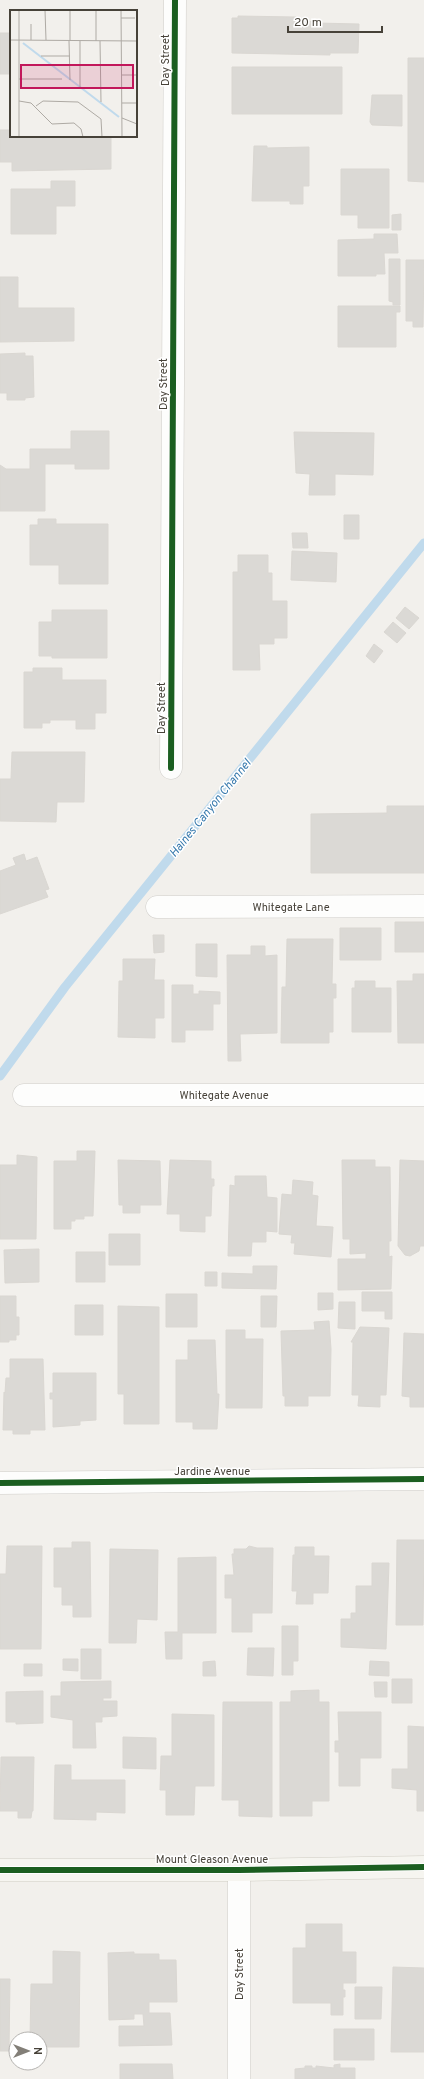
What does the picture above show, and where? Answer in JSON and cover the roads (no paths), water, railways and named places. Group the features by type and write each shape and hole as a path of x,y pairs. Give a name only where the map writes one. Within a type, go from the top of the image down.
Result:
{"street":[{"name":"Day Street","path":"171,768 175,0"},
{"name":"Whitegate Lane","path":"157,907 424,906"},
{"name":"Whitegate Avenue","path":"24,1095 424,1095"},
{"name":"Jardine Avenue","path":"0,1483 424,1479"},
{"name":"Mount Gleason Avenue","path":"0,1870 240,1870 424,1867"},
{"name":"Day Street","path":"239,2079 240,1870"}],"waterway":[{"name":"Haines Canyon Channel","path":"0,1076 65,987 424,543"}]}
